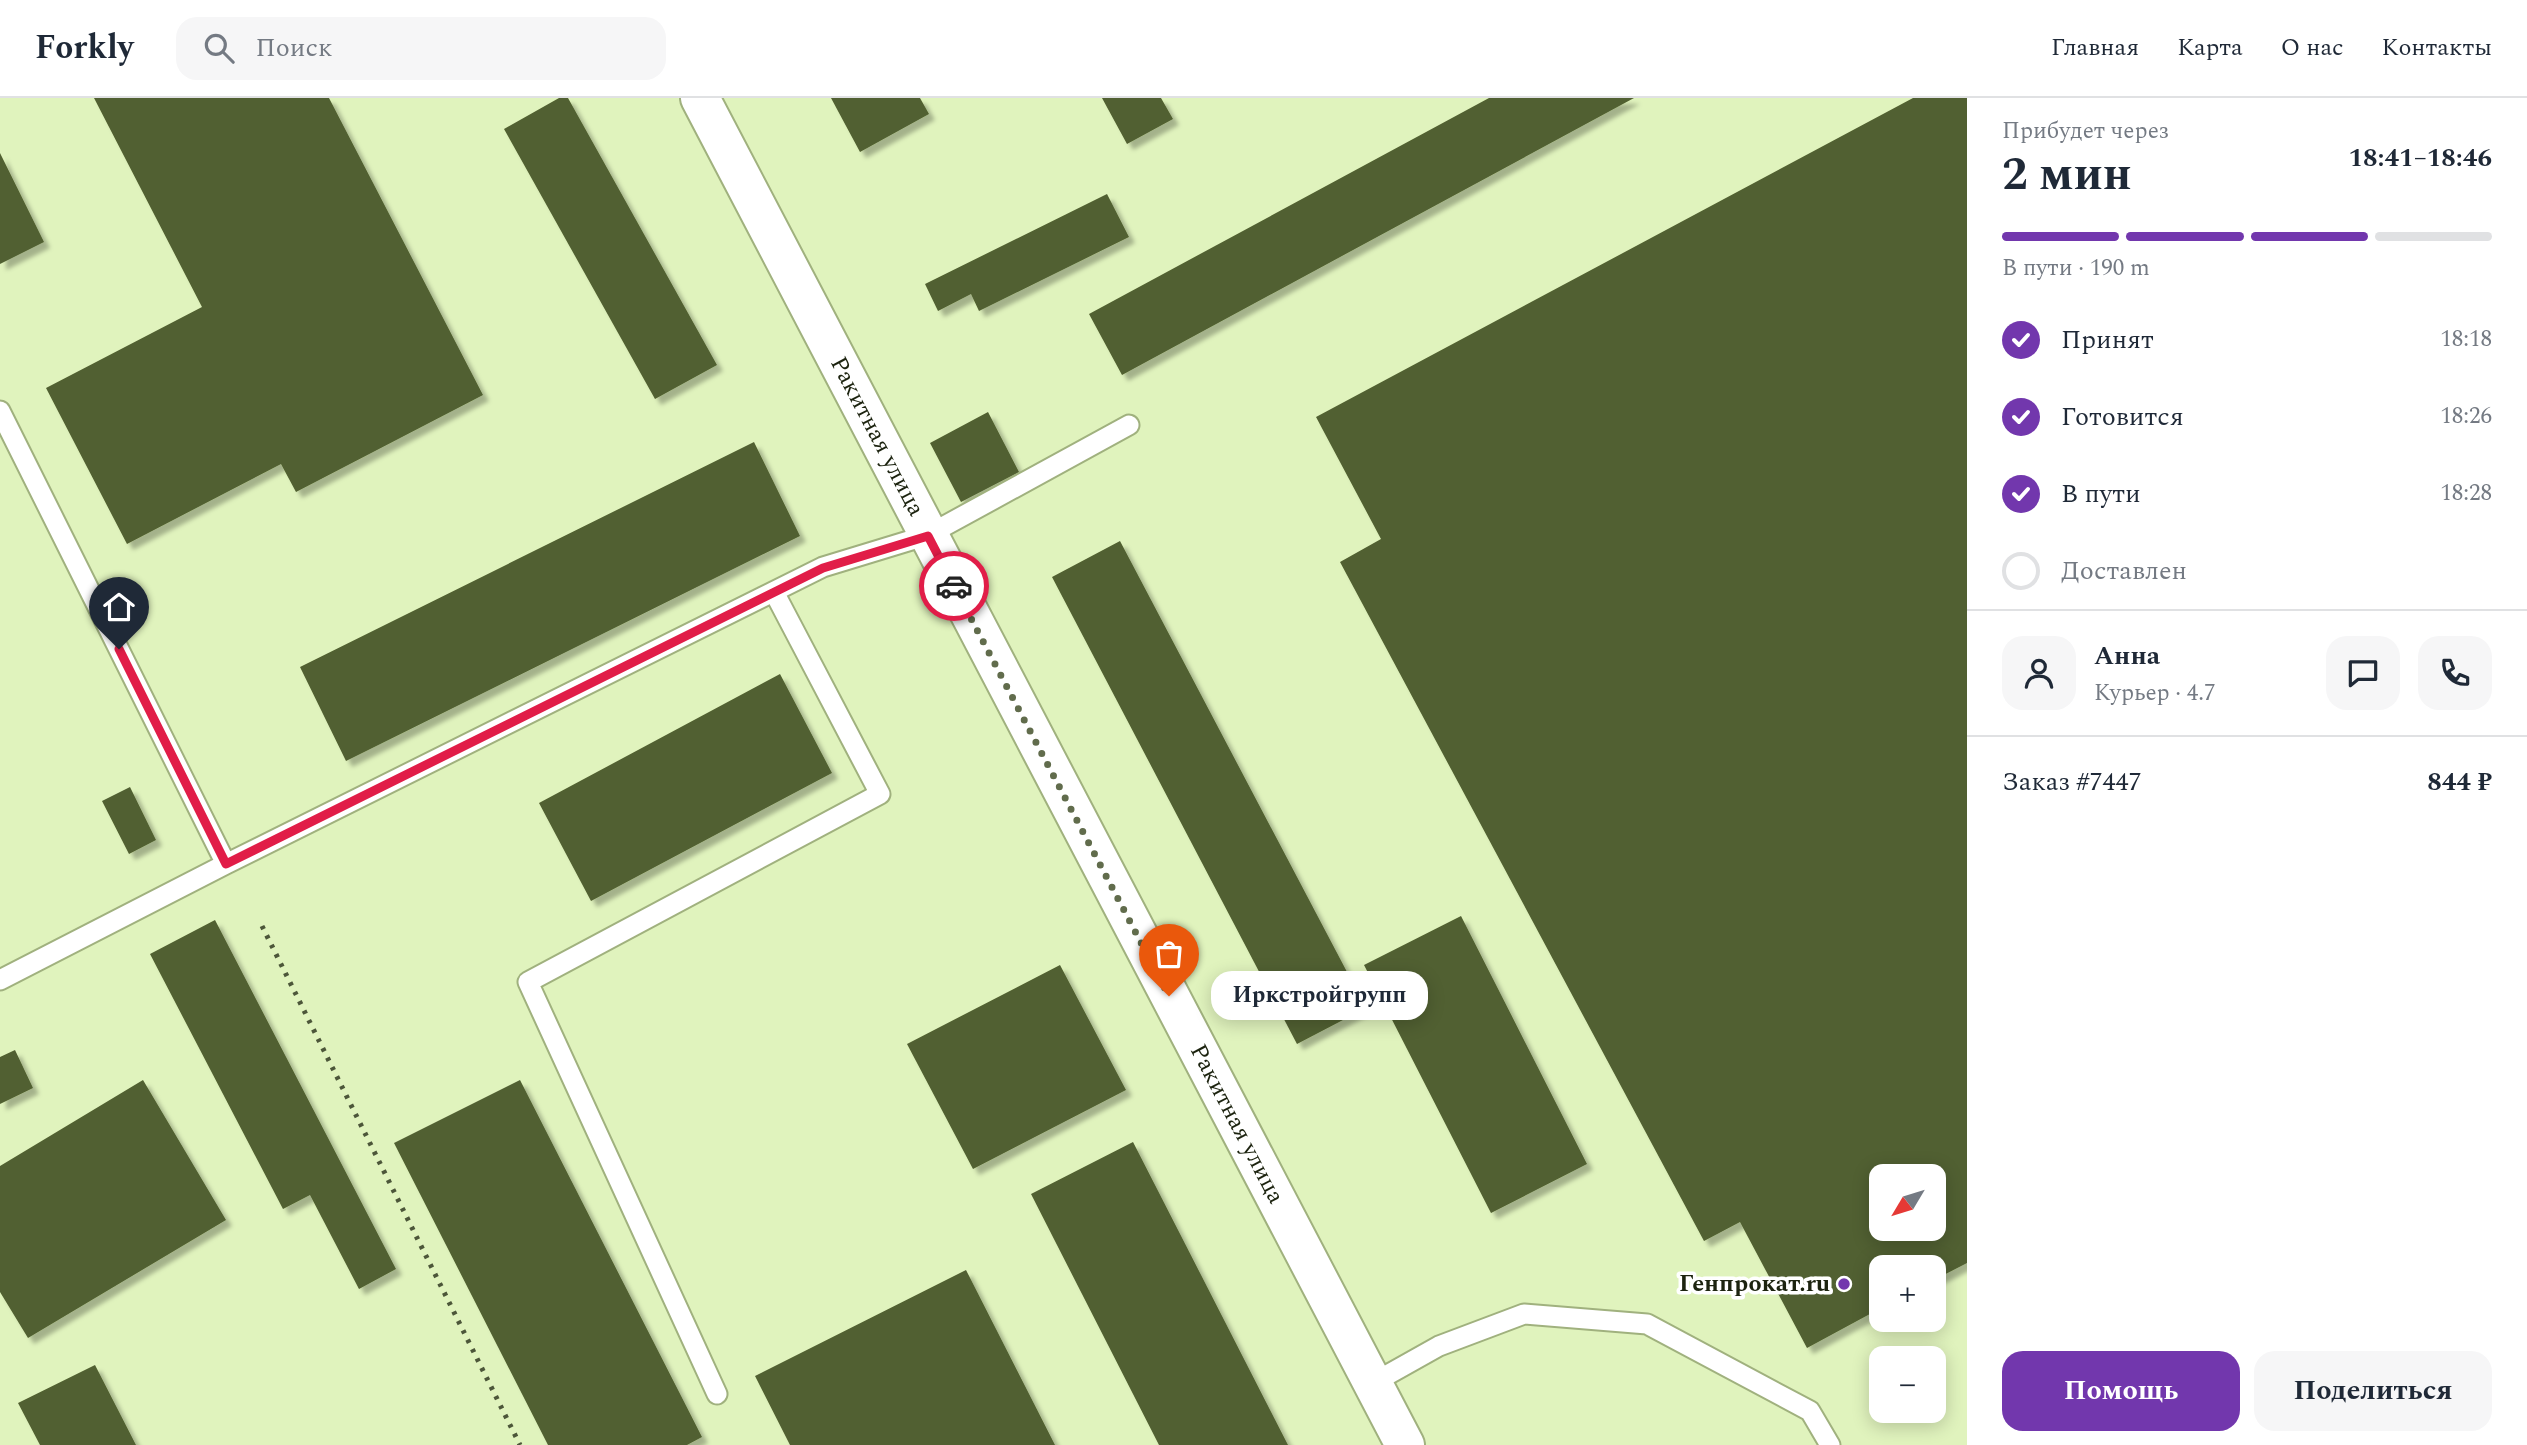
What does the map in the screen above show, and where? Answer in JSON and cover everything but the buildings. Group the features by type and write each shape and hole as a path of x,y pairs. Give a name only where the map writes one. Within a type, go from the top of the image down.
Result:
{"street":[{"name":"Ракитная улица","path":"700,98 1405,1445"}],"lane":[{"path":"0,411 226,864"},
{"path":"0,980 226,864 823,568 928,536 1129,425"},
{"path":"717,1394 528,982 880,794 774,592"},
{"path":"1373,1383 1438,1346 1524,1314 1647,1324 1810,1411 1830,1445"}],"railway":[{"path":"262,926 520,1445"}],"way so far":[{"path":"954,586 1169,996"}],"place":[{"name":"Иркстройгрупп","path":"1169,996"},
{"name":"Генпрокат.ru","path":"1844,1284"}],"route":[{"path":"119,649 226,864 823,568 928,536 954,586"}]}
